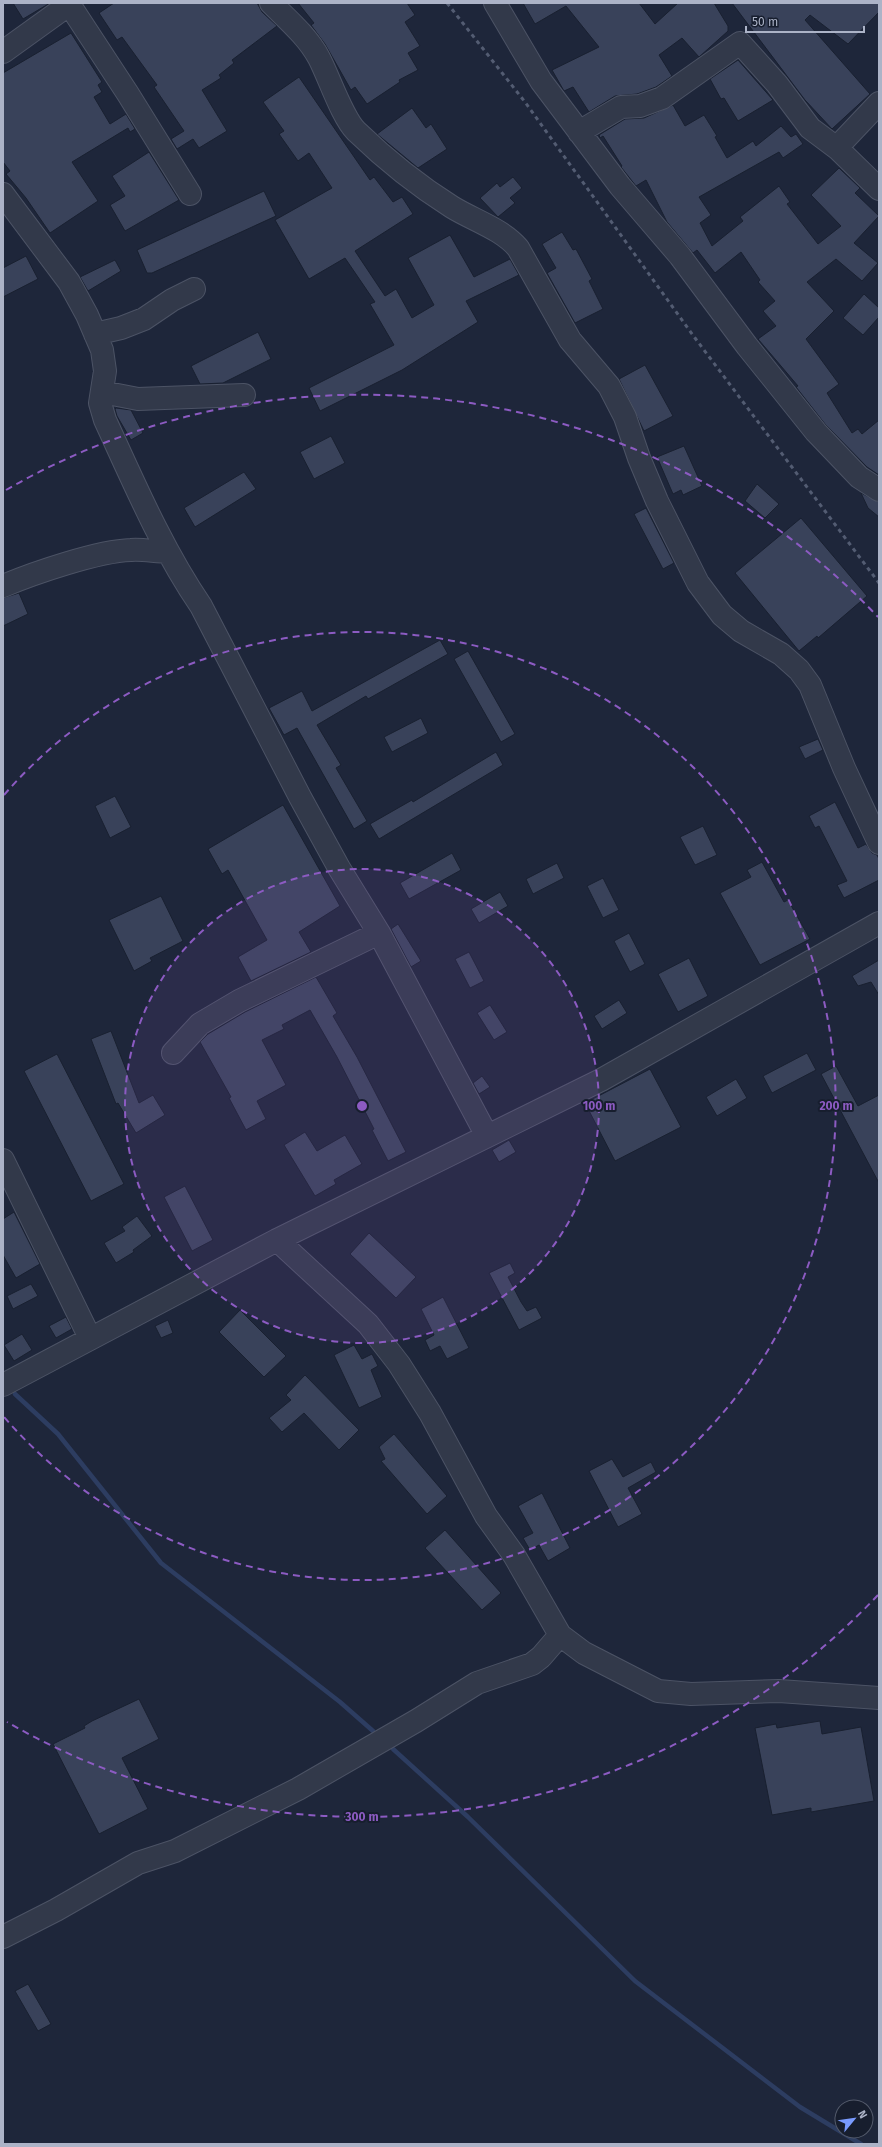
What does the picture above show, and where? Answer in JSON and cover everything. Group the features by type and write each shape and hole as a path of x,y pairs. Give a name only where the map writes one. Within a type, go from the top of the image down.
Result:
{"street":[{"path":"271,3 304,37 318,57 354,129 390,163 414,182 452,207 511,240 518,248 570,340 609,386 625,417 638,458 657,502 698,583 722,615 741,631 781,654 799,670 810,686 844,768 879,843"},
{"path":"495,3 541,81 620,186 680,256 747,346 816,432 860,477 879,490"},
{"path":"3,52 70,4 190,194"},
{"path":"579,132 621,107 640,106 662,98 740,42 777,84 810,128 838,149 879,189"},
{"path":"838,149 843,141 879,103"},
{"path":"3,194 69,282 102,350 106,371 100,403 105,420 168,552 183,580 202,606 227,658 339,868 379,933 486,1136"},
{"path":"95,334 121,328 144,319 172,300 194,289"},
{"path":"102,392 138,399 244,395"},
{"path":"3,586 75,562 110,553 131,550 168,552"},
{"path":"3,1385 277,1240 601,1080 879,924"},
{"path":"173,1053 200,1024 239,1001 379,933"},
{"path":"3,1160 90,1338"},
{"path":"277,1240 368,1324 399,1364 430,1413 486,1516 514,1555 560,1635 584,1654 658,1691 691,1694 779,1691 879,1698"},
{"path":"3,1937 56,1910 138,1863 175,1851 298,1789 416,1721 477,1683 532,1664 542,1657 560,1635"}],"building":[{"path":"13,3 50,3 23,19"},
{"path":"114,3 257,3 262,12 277,26 232,60 234,63 219,75 221,78 202,90 227,131 199,148 193,139 177,149 171,139 184,131 154,87 157,85 122,37 117,40 99,13"},
{"path":"298,3 407,3 415,15 405,22 420,46 408,53 418,70 399,80 400,82 367,104 355,87 351,90 325,44 311,25 314,23"},
{"path":"523,3 639,3 655,24 678,3 714,3 728,26 728,31 699,57 682,38 659,55 672,76 656,87 637,94 615,96 589,112 573,87 564,91 552,70 599,47 566,6 535,24"},
{"path":"732,3 879,3 879,12 848,44 810,15 805,20 870,94 832,129 805,100"},
{"path":"71,33 102,82 98,85 102,92 94,97 110,124 126,114 135,129 130,132 128,128 72,162 98,201 50,233 26,198 6,174 10,171 3,162 3,73"},
{"path":"738,60 773,100 738,121 724,98 721,99 710,79"},
{"path":"299,77 370,180 374,177 393,202 402,197 413,214 355,251 385,296 396,289 412,318 434,305 408,258 450,235 474,277 510,259 519,275 466,301 478,322 402,370 320,411 309,388 394,345 370,304 375,302 345,258 309,279 275,220 332,188 309,153 298,161 279,134 284,131 263,102"},
{"path":"673,105 685,126 704,115 717,136 715,137 727,158 753,141 756,146 781,126 791,137 796,134 803,144 783,158 779,152 699,197 711,215 700,223 712,246 743,221 740,217 779,186 790,202 787,204 818,244 841,226 811,195 839,168 860,188 855,193 879,216 854,243 878,263 862,281 836,259 807,282 834,311 806,339 839,384 827,393 852,433 858,429 862,434 879,420 879,475 867,467 825,424 796,387 798,386 758,339 776,326 763,311 775,301 758,282 760,280 741,252 715,273 697,250 693,253 667,222 646,180 636,186 621,167 622,166 603,136 600,138 599,135 625,119 644,118"},
{"path":"412,108 426,128 431,124 447,149 418,168 377,134"},
{"path":"149,152 179,200 125,231 110,205 125,196 112,176"},
{"path":"513,177 522,188 510,198 515,203 498,217 480,198 497,183 500,187"},
{"path":"264,191 276,216 152,273 147,273 137,250"},
{"path":"562,232 573,250 576,249 592,279 589,281 603,309 575,323 547,273 556,268 542,244"},
{"path":"26,256 38,279 3,297 3,268"},
{"path":"115,260 121,271 88,291 80,277"},
{"path":"864,294 879,308 879,317 863,335 843,318"},
{"path":"258,332 271,359 223,383 200,384 191,366"},
{"path":"645,365 673,416 644,431 619,379"},
{"path":"116,408 131,410 143,433 131,440 117,416"},
{"path":"331,436 345,463 314,479 300,452"},
{"path":"684,446 702,486 683,495 681,490 673,494 657,457"},
{"path":"244,472 256,489 195,527 184,508"},
{"path":"757,484 779,504 765,518 745,501"},
{"path":"861,493 879,502 879,517 868,508"},
{"path":"646,508 674,563 663,569 634,514"},
{"path":"801,518 867,596 818,638 817,636 799,651 735,573"},
{"path":"19,593 28,614 3,626 3,598"},
{"path":"440,640 448,654 368,699 366,696 317,725 341,765 336,768 367,821 354,829 297,728 284,735 269,708 302,691 312,711"},
{"path":"468,651 515,734 501,742 454,659"},
{"path":"421,718 428,733 392,752 384,737"},
{"path":"818,739 823,750 805,759 799,747"},
{"path":"496,752 503,765 379,839 370,824 412,800 413,802"},
{"path":"115,796 131,827 110,838 95,806"},
{"path":"835,802 858,848 866,844 872,853 877,855 879,859 879,880 844,898 837,885 847,881 819,826 815,828 809,816"},
{"path":"283,805 340,906 299,932 311,952 251,981 238,957 267,940 228,870 222,874 208,849"},
{"path":"703,826 717,855 695,865 680,837"},
{"path":"452,853 461,870 409,899 400,883"},
{"path":"762,862 784,902 788,900 810,939 760,965 720,893 751,877 747,870"},
{"path":"557,863 564,878 533,894 526,879"},
{"path":"603,878 619,910 603,918 587,886"},
{"path":"500,892 508,906 479,923 471,909"},
{"path":"161,896 183,941 150,958 152,961 134,971 109,920"},
{"path":"398,924 421,961 411,967 391,929"},
{"path":"629,933 645,964 630,972 614,941"},
{"path":"469,952 484,981 470,988 455,959"},
{"path":"689,958 708,996 678,1012 658,974"},
{"path":"879,960 879,995 871,982 858,986 852,976"},
{"path":"316,977 337,1013 333,1016 357,1057 406,1152 388,1161 372,1130 374,1129 337,1057 310,1010 282,1025 284,1029 262,1040 286,1085 257,1101 266,1119 246,1130 229,1098 231,1097 200,1042 208,1034 245,1012"},
{"path":"619,1000 627,1013 602,1029 594,1016"},
{"path":"490,1005 507,1032 494,1040 477,1013"},
{"path":"111,1031 139,1103 153,1095 165,1115 136,1133 118,1103 116,1104 91,1039"},
{"path":"807,1053 816,1070 772,1093 763,1076"},
{"path":"57,1054 124,1184 91,1201 24,1071"},
{"path":"836,1066 858,1106 879,1095 879,1183 821,1074"},
{"path":"650,1069 681,1127 615,1161 585,1103"},
{"path":"482,1076 490,1087 479,1094 473,1083"},
{"path":"736,1079 747,1098 717,1116 706,1097"},
{"path":"305,1132 317,1151 345,1135 362,1164 334,1180 336,1184 315,1196 284,1145"},
{"path":"509,1140 516,1152 499,1162 492,1150"},
{"path":"185,1186 213,1240 192,1251 164,1197"},
{"path":"14,1212 40,1264 16,1278 3,1255 3,1219"},
{"path":"137,1216 152,1236 133,1250 134,1252 116,1263 104,1243 125,1231 122,1227"},
{"path":"369,1233 416,1277 396,1298 350,1254"},
{"path":"510,1263 515,1273 508,1277 521,1302 527,1311 536,1307 542,1318 519,1330 489,1273"},
{"path":"31,1284 38,1296 13,1309 7,1296"},
{"path":"443,1297 469,1348 447,1359 440,1346 430,1351 425,1340 434,1335 421,1309"},
{"path":"240,1310 286,1356 264,1377 219,1332"},
{"path":"66,1317 72,1329 56,1338 49,1326"},
{"path":"168,1320 173,1333 161,1338 155,1326"},
{"path":"22,1334 32,1350 14,1361 4,1345"},
{"path":"354,1345 362,1359 372,1354 378,1366 371,1370 382,1397 359,1408 334,1355"},
{"path":"305,1375 359,1430 339,1450 304,1413 282,1432 269,1418 291,1400 286,1395"},
{"path":"394,1434 447,1496 427,1514 381,1461 385,1459 379,1447"},
{"path":"612,1459 623,1477 651,1462 656,1472 628,1488 642,1514 618,1527 589,1471"},
{"path":"542,1493 570,1548 548,1561 539,1545 530,1550 523,1538 533,1533 518,1506"},
{"path":"445,1530 501,1593 482,1610 425,1548"},
{"path":"139,1699 159,1739 122,1758 148,1809 99,1834 53,1744 85,1728 84,1726 92,1721"},
{"path":"820,1721 822,1734 861,1727 874,1801 811,1812 811,1808 772,1815 755,1728 776,1724 777,1728"},
{"path":"28,1984 51,2024 38,2031 15,1991"}],"waterway":[{"path":"15,1394 58,1434 161,1563 340,1702 373,1731"},
{"path":"393,1749 468,1817 635,1981 800,2107 861,2144"}],"railway":[{"path":"447,3 525,102 695,338 879,583"}]}
